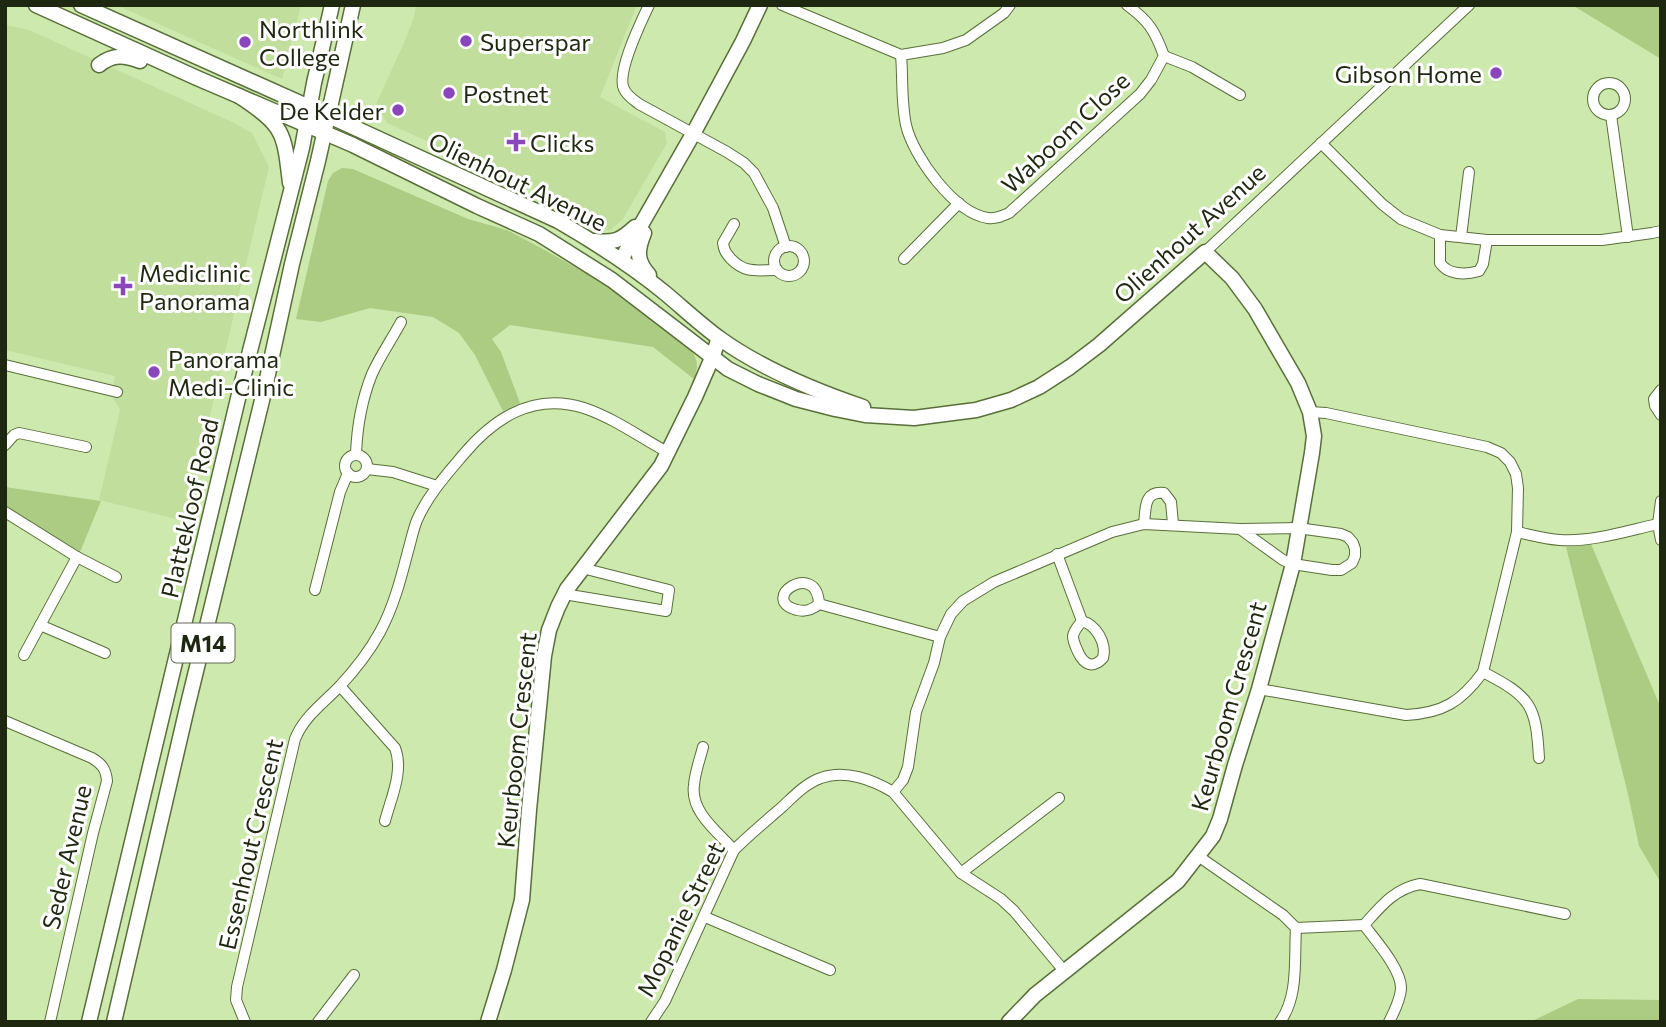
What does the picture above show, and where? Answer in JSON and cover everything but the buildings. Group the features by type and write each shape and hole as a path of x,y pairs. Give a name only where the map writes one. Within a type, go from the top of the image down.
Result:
{"street":[{"path":"36,5 239,96 267,116 281,132 286,149 290,191"},
{"name":"Olienhout Avenue","path":"81,5 558,221 621,260 719,338 764,365 841,399 898,417"},
{"name":"Plattekloof Road","path":"89,1022 241,386 307,125 332,5"},
{"name":"Plattekloof Road","path":"114,1022 353,5"},
{"path":"649,5 624,65 622,87 627,95 639,104 744,163 754,173 774,208 786,247"},
{"path":"666,322 661,313 631,282 621,260 693,134 760,5"},
{"path":"782,5 901,55 943,48 966,40 1004,13 1010,5"},
{"path":"1127,5 1154,29 1164,56 1192,67 1240,95"},
{"name":"Olienhout Avenue","path":"239,96 325,132 539,233 612,280 712,358 758,384 796,399 865,415 914,418 976,410 1011,400 1039,387 1070,367 1205,252 1469,5"},
{"path":"99,65 109,58 121,55 173,75 197,78"},
{"name":"Waboom Close","path":"901,55 906,124 912,143 935,180 959,203 986,218 998,218 1009,213 1140,94 1152,80 1164,56"},
{"path":"1611,115 1628,237"},
{"path":"1321,143 1382,204 1401,219 1440,235 1487,240 1602,240 1661,231"},
{"path":"1461,237 1469,172"},
{"path":"904,259 959,203"},
{"path":"592,241 608,243 624,238 647,217"},
{"path":"647,217 639,244 640,262 666,294"},
{"path":"734,224 723,243 726,253 743,269 776,270"},
{"path":"1440,235 1440,263 1447,271 1455,273 1479,271 1483,264 1487,240"},
{"path":"795,248 803,255 804,264 795,275 780,274 776,270 775,256 781,249 795,248"},
{"name":"Keurboom Crescent","path":"1009,1022 1035,995 1178,881 1213,836 1259,689 1293,564 1313,445 1310,412 1298,383 1255,309 1232,278 1205,252"},
{"path":"580,258 602,263 621,260"},
{"path":"356,454 368,386 401,322"},
{"name":"Keurboom Crescent","path":"488,1022 522,900 544,656 549,630 564,594 668,453 719,338"},
{"path":"5,365 117,392"},
{"path":"1661,390 1654,399 1661,415"},
{"name":"Essenhout Crescent","path":"245,1022 236,1000 237,987 295,740 309,715 340,686 381,631 400,582 416,523 437,486 488,428 511,413 538,405 585,408 668,453"},
{"path":"1259,689 1406,715 1427,714 1443,708 1473,686 1483,672 1517,532 1516,474 1501,453 1487,447 1326,413 1310,412"},
{"path":"5,445 19,433 86,447"},
{"path":"356,454 363,456 367,462 367,469 359,477 348,473 345,464 351,455 356,454"},
{"path":"367,469 393,472 437,486"},
{"path":"315,590 340,492 348,473"},
{"path":"1144,524 1146,502 1158,492 1164,493 1171,502 1173,524"},
{"path":"1661,502 1658,524 1661,540"},
{"path":"5,512 77,557 116,577"},
{"path":"893,792 903,780 908,767 916,712 934,663 940,637 951,614 963,601 994,582 1112,532 1144,524 1240,529 1298,528 1341,534 1353,543 1355,556 1352,564 1341,570 1293,564 1283,560 1240,529"},
{"path":"1517,532 1559,540 1576,540 1658,524"},
{"path":"1057,554 1082,621"},
{"path":"24,655 77,557"},
{"path":"564,594 666,611 669,590 582,568"},
{"path":"819,604 940,637"},
{"path":"40,625 105,653"},
{"path":"1483,672 1509,685 1523,697 1538,727 1539,758"},
{"path":"340,686 395,748 399,770 385,821"},
{"name":"Seder Avenue","path":"5,721 92,758 101,764 106,772 107,781 50,1022"},
{"path":"702,747 693,787 695,801 701,814 734,850"},
{"name":"Mopanie Street","path":"651,1022 665,1002 734,850 807,786 820,778 833,775 848,775 879,784 893,792 961,873 1014,911 1065,972"},
{"path":"961,873 1059,798"},
{"path":"1198,856 1275,908 1296,928 1364,925 1378,909 1405,887 1420,884 1564,914"},
{"path":"705,917 830,970"},
{"path":"1364,925 1401,981 1401,993 1389,1022"},
{"path":"1280,1022 1289,1009 1293,992 1296,928"},
{"path":"318,1022 354,975"}],"shaded area":[{"name":"Northlink College","path":"116,5 301,5 282,79"},
{"path":"416,5 637,5 600,97 665,132 667,143 623,219 609,231 567,206 552,192 544,194 387,123 376,104 404,43"},
{"path":"1572,5 1661,5 1661,59"},
{"name":"Mediclinic Panorama","path":"5,25 29,30 232,122 252,133 269,167 185,521 99,500 120,410 112,396 115,376 5,350"},
{"path":"342,168 353,169 468,219 507,230 607,285 689,348 697,363 694,379 653,347 510,325 492,339 501,352 520,403 503,411 475,355 459,333 433,317 370,308 321,322 296,319 328,181 333,173"},
{"path":"5,487 101,501 80,552 5,507"},
{"path":"1591,544 1661,708 1661,883 1639,846 1566,547"},
{"path":"1578,999 1661,1000 1661,1022 1530,1022"}],"place":[{"name":"Superspar","path":"466,41"},
{"name":"Northlink College","path":"245,42"},
{"name":"Gibson Home","path":"1496,73"},
{"name":"Postnet","path":"449,93"},
{"name":"De Kelder","path":"398,110"},
{"name":"Clicks","path":"516,142"},
{"name":"Mediclinic Panorama","path":"123,286"},
{"name":"Panorama Medi-Clinic","path":"154,372"}]}
